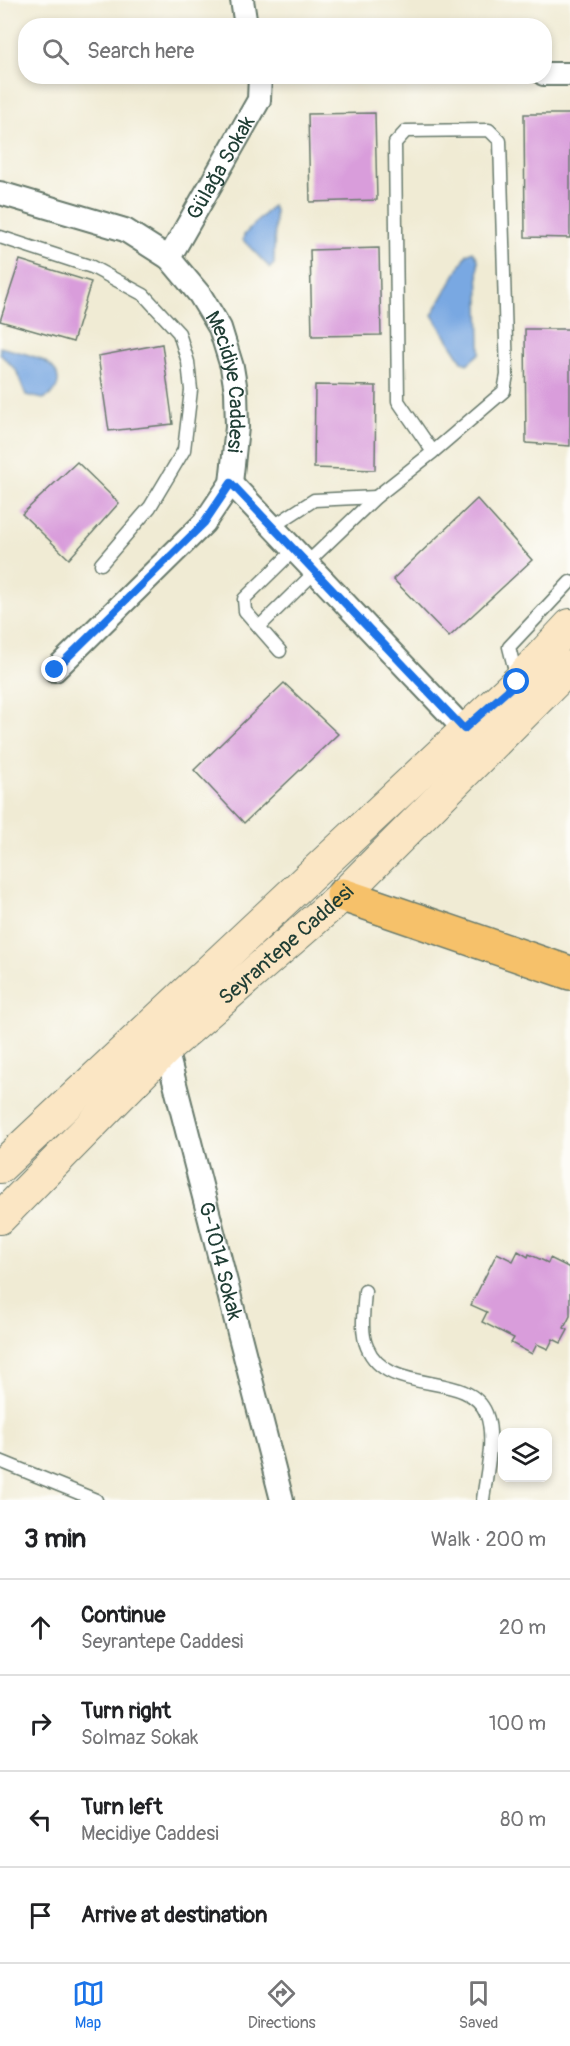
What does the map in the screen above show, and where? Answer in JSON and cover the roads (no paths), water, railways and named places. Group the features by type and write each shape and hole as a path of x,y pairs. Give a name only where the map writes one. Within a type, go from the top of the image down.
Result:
{"main road":[{"name":"Seyrantepe Caddesi","path":"0,1218 156,1039 464,729 517,682 570,625"},
{"name":"Seyrantepe Caddesi","path":"0,1167 156,1039 343,895 570,667"},
{"path":"343,895 570,973"}],"street":[{"path":"242,0 245,18"},
{"path":"552,74 570,74"},
{"name":"Gülağa Sokak","path":"169,258 259,100 260,84"},
{"name":"Mecidiye Caddesi","path":"0,193 125,230 169,258 200,295 220,328 232,367 237,427 231,483 204,523 55,670"},
{"path":"231,483 464,729"},
{"name":"G-1014 Sokak","path":"156,1039 282,1500"}],"lane":[{"path":"280,651 245,611 244,599 305,562 376,497 433,452 504,391 507,375 500,141 489,130 406,131 395,143 398,401 433,452"},
{"path":"0,237 92,267 144,295 178,333 188,362 191,390 184,450 150,507 101,564"},
{"path":"272,527 314,500 376,497"},
{"path":"259,627 305,562"},
{"path":"517,682 509,647 570,582"},
{"path":"365,1292 366,1346 378,1364 395,1374 417,1382 448,1386 473,1397 485,1410 489,1438 483,1500"},
{"path":"0,1461 96,1500"}],"water":[{"path":"272,206 275,210 274,264 270,268 243,240 244,235"},
{"path":"473,251 478,259 480,353 467,364 462,361 432,315 467,254"},
{"path":"0,347 36,357 52,367 57,374 58,382 53,393 43,399 26,395 16,370 0,354"}]}
